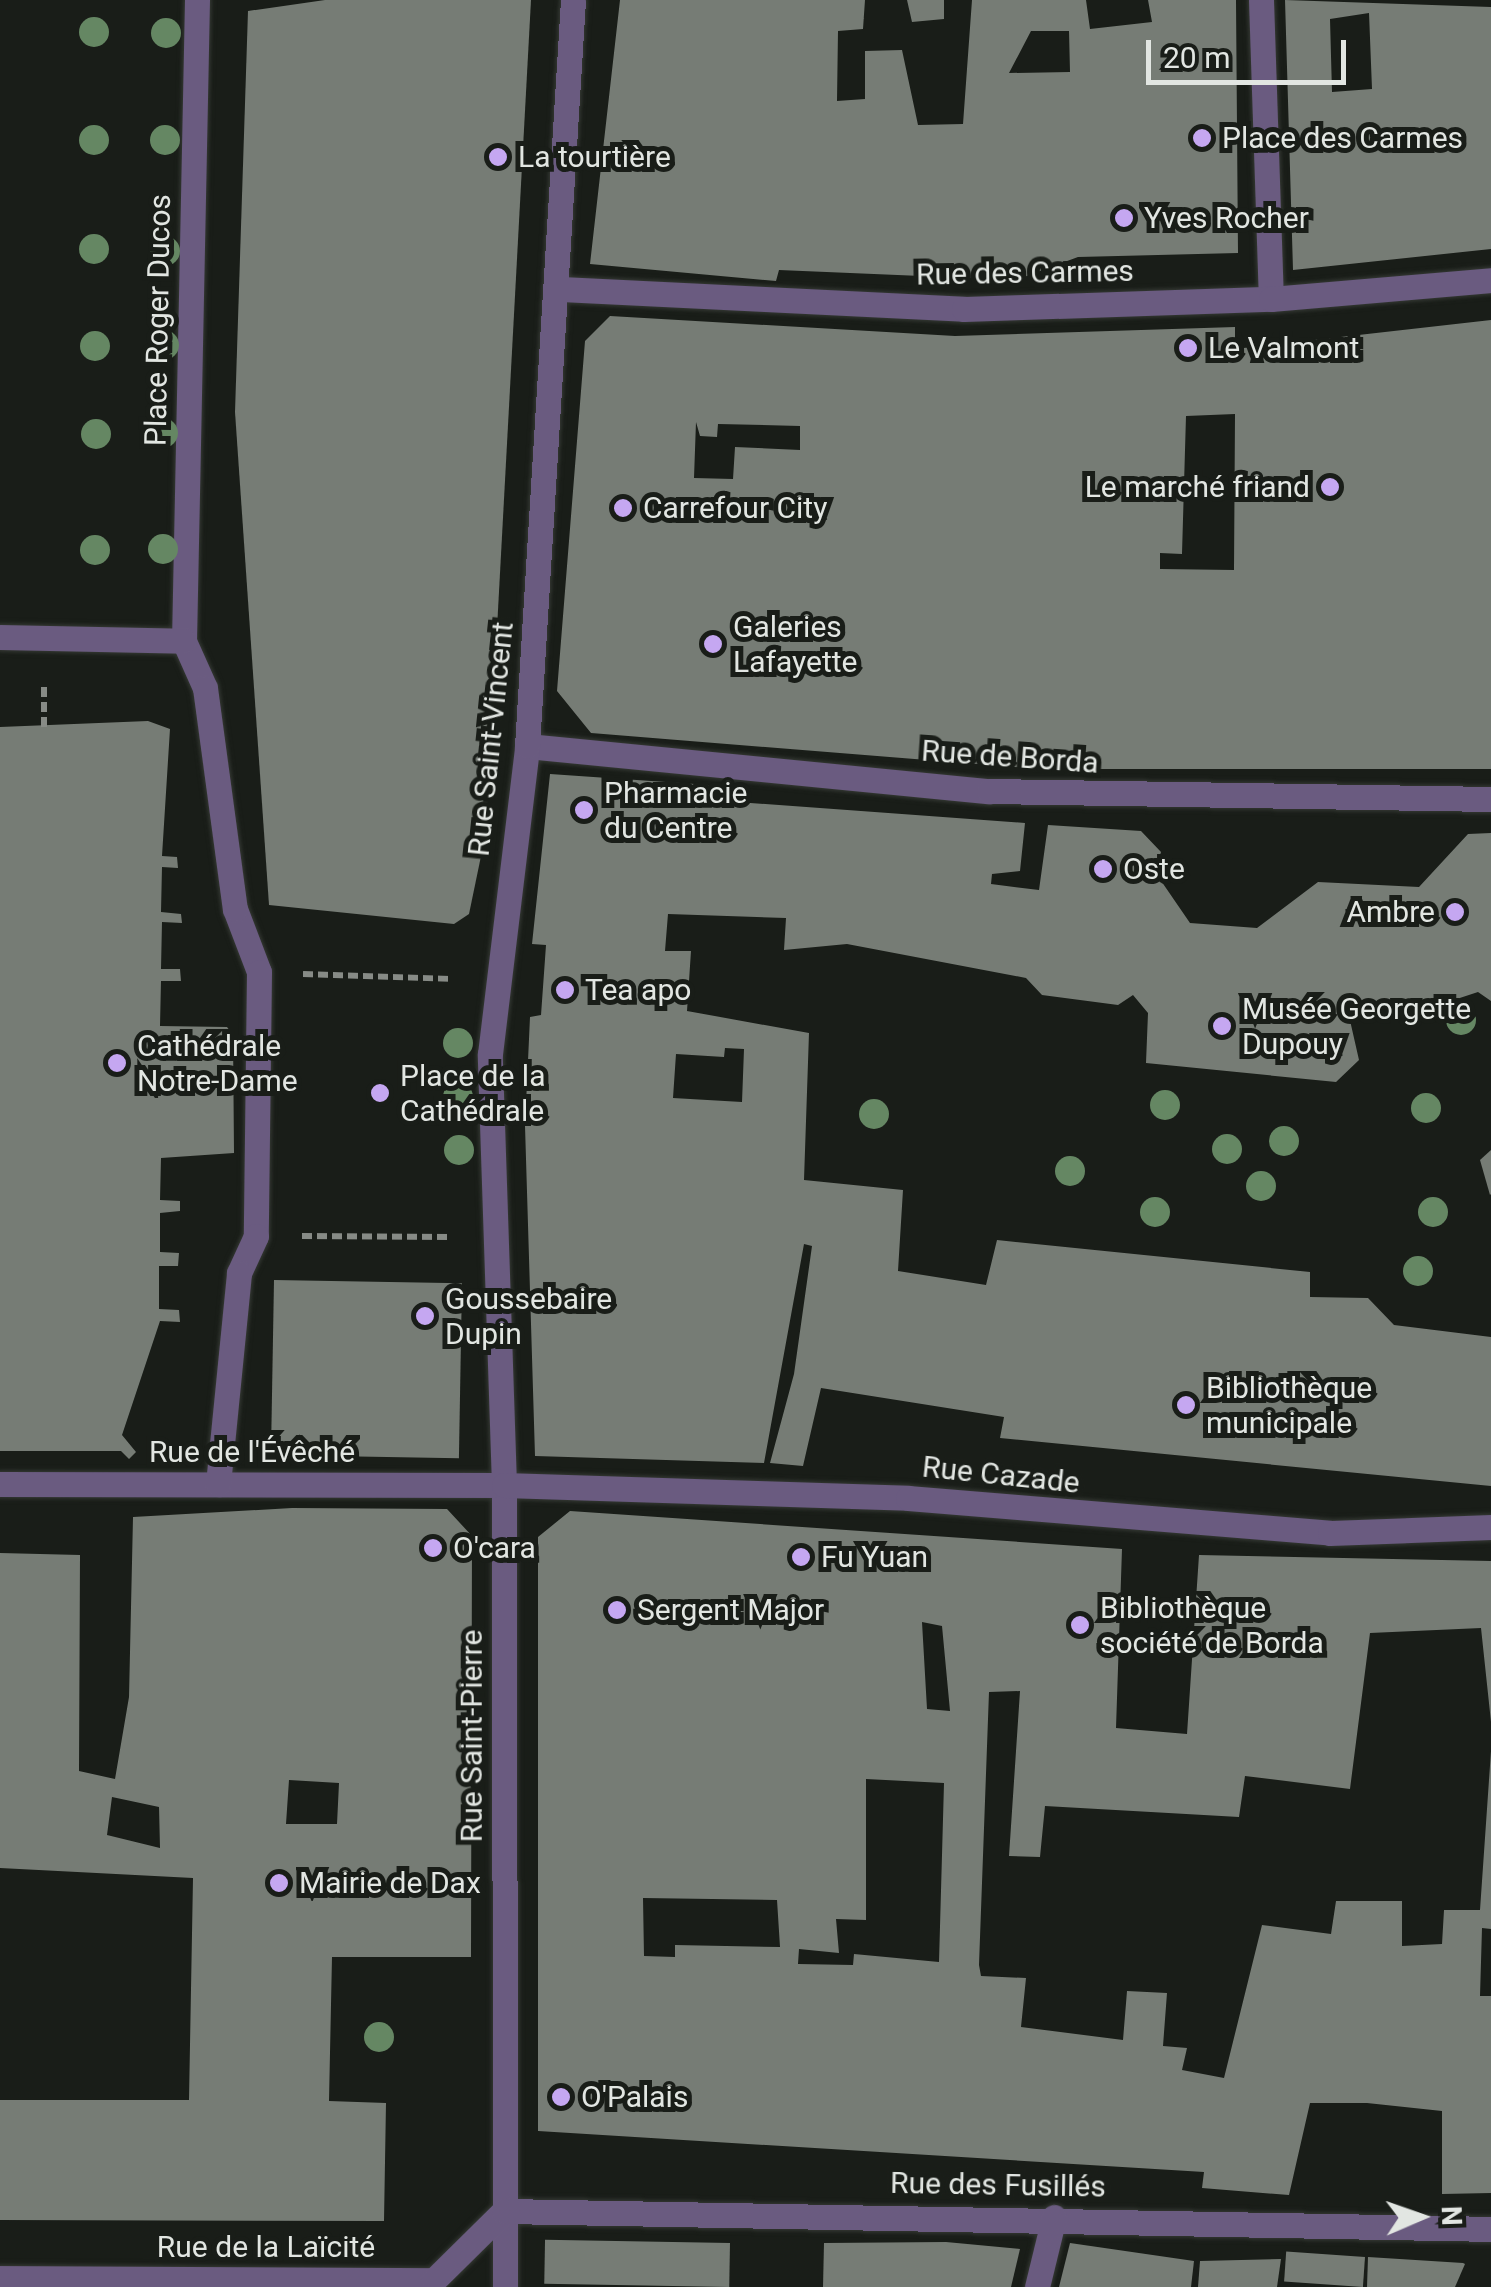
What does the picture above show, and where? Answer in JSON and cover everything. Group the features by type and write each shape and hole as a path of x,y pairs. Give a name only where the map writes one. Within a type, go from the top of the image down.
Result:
{"street":[{"name":"Place Roger Ducos","path":"196,0 184,641 204,688 236,908 259,972"},
{"name":"Rue Saint-Vincent","path":"504,1485 493,1238 496,981 527,746 561,289 573,0"},
{"path":"1260,0 1271,299"},
{"name":"Rue des Carmes","path":"561,289 886,308 1271,299 1491,280"},
{"path":"0,638 184,641"},
{"name":"Rue de Borda","path":"527,746 989,790 1491,799"},
{"path":"218,1484 239,1273 256,1236 259,972"},
{"name":"Rue de l'Évêché","path":"0,1484 504,1485"},
{"name":"Rue Cazade","path":"504,1485 908,1498 1330,1533 1491,1526"},
{"name":"Rue Saint-Pierre","path":"504,1485 505,2287"},
{"name":"Rue des Fusillés","path":"504,2211 1054,2217 1317,2232 1491,2229"},
{"name":"Rue de la Laïcité","path":"0,2278 434,2280 504,2211"},
{"path":"1037,2287 1054,2217"}],"path":[{"path":"44,675 44,727"},
{"path":"259,972 496,981"},
{"path":"256,1236 493,1238"}],"building":[{"path":"325,0 531,0 486,832 469,914 454,924 269,905 235,412 248,11"},
{"path":"620,0 865,0 863,29 838,31 837,101 865,99 865,51 902,50 918,125 963,124 972,0 1086,0 1090,29 1152,22 1148,0 1236,0 1238,253 1078,257 1016,280 779,270 776,281 590,264","holes":["1031,31 1069,31 1070,72 1009,73"]},
{"path":"907,0 944,0 944,19 912,22"},
{"path":"1285,0 1491,7 1491,249 1293,270","holes":["1369,13 1372,89 1332,92 1330,19"]},
{"path":"610,316 955,336 1235,327 1235,349 1491,320 1491,769 1039,769 591,733 557,691 585,341","holes":["1235,414 1234,570 1160,569 1160,553 1182,554 1186,416","696,422 700,436 717,437 718,424 800,426 800,450 735,447 733,479 694,478"]},
{"name":"Cathédrale Notre-Dame","path":"148,721 170,729 162,856 177,857 178,868 162,867 161,912 181,914 182,923 162,922 161,969 180,969 181,981 161,981 160,1026 227,1027 233,1035 234,1153 161,1158 160,1200 180,1201 180,1211 160,1213 160,1252 179,1253 178,1266 159,1266 159,1309 179,1310 180,1322 160,1321 122,1435 136,1452 129,1459 121,1451 0,1451 0,727"},
{"path":"550,774 709,785 709,800 1025,823 1020,871 992,874 991,884 1039,890 1048,825 1141,831 1161,852 1155,872 1190,923 1257,928 1318,882 1419,887 1468,834 1491,833 1491,1001 1478,992 1405,1016 1400,1001 1349,1016 1359,1060 1336,1082 1146,1063 1148,1013 1133,995 1118,1005 1042,995 1026,978 847,944 784,950 786,918 668,914 665,951 691,951 687,1011 809,1033 804,1180 903,1190 898,1271 986,1285 997,1240 1310,1272 1310,1297 1368,1298 1394,1325 1491,1337 1491,1486 1000,1438 1004,1417 821,1388 803,1466 770,1463 794,1374 812,1246 804,1244 764,1463 535,1456 525,1126 530,1017 541,1015 546,945 532,944","holes":["725,1048 744,1049 742,1102 673,1098 676,1054 724,1057"]},
{"path":"1491,1150 1491,1194 1490,1195 1480,1160"},
{"path":"274,1280 462,1283 459,1458 271,1455"},
{"path":"292,1508 447,1509 472,1536 471,1957 332,1957 329,2101 386,2103 384,2221 0,2220 0,2100 189,2100 193,1878 0,1868 0,1553 80,1555 79,1771 115,1779 129,1697 133,1517","holes":["289,1780 339,1783 337,1824 286,1824","112,1797 159,1807 160,1848 107,1835"]},
{"path":"570,1511 1122,1549 1116,1728 1187,1734 1199,1555 1491,1561 1491,1722 1481,1628 1370,1633 1350,1789 1245,1776 1239,1817 1045,1806 1040,1857 1009,1856 1020,1691 989,1692 979,1965 981,1976 1026,1978 1021,2027 1123,2040 1127,1991 1167,1993 1163,2046 1187,2048 1182,2070 1224,2078 1262,1925 1331,1934 1336,1901 1402,1901 1402,1946 1442,1944 1444,1910 1480,1910 1491,1751 1491,1929 1482,1928 1480,1996 1491,1996 1491,2193 1442,2194 1442,2111 1367,2103 1310,2103 1289,2195 1202,2188 1204,2172 538,2131 538,1537","holes":["922,1622 942,1626 950,1711 927,1709","866,1779 944,1783 939,1962 854,1954 853,1965 798,1964 799,1949 839,1953 836,1919 866,1920","643,1898 777,1900 780,1947 675,1945 675,1957 644,1956"]},
{"path":"545,2240 730,2243 729,2287 544,2284"},
{"path":"946,2242 1020,2249 1011,2287 823,2287 824,2243"},
{"path":"1070,2243 1194,2261 1191,2287 1059,2287"},
{"path":"1286,2251 1365,2257 1363,2287 1284,2281"},
{"path":"1368,2257 1465,2264 1455,2287 1367,2287"},
{"path":"1281,2259 1277,2287 1198,2287 1200,2261"}],"place":[{"name":"Place des Carmes","path":"1202,138"},
{"name":"La tourtière","path":"498,157"},
{"name":"Yves Rocher","path":"1124,218"},
{"name":"Le Valmont","path":"1188,348"},
{"name":"Le marché friand","path":"1330,487"},
{"name":"Carrefour City","path":"623,508"},
{"name":"Galeries Lafayette","path":"713,644"},
{"name":"Pharmacie du Centre","path":"584,810"},
{"name":"Oste","path":"1103,869"},
{"name":"Ambre","path":"1455,912"},
{"name":"Tea apo","path":"565,990"},
{"name":"Musée Georgette Dupouy","path":"1222,1026"},
{"name":"Cathédrale Notre-Dame","path":"117,1063"},
{"name":"Place de la Cathédrale","path":"380,1093"},
{"name":"Goussebaire Dupin","path":"425,1316"},
{"name":"Bibliothèque municipale","path":"1186,1405"},
{"name":"O'cara","path":"433,1548"},
{"name":"Fu Yuan","path":"801,1557"},
{"name":"Sergent Major","path":"617,1610"},
{"name":"Bibliothèque société de Borda","path":"1080,1625"},
{"name":"Mairie de Dax","path":"279,1883"},
{"name":"O'Palais","path":"561,2097"}]}
